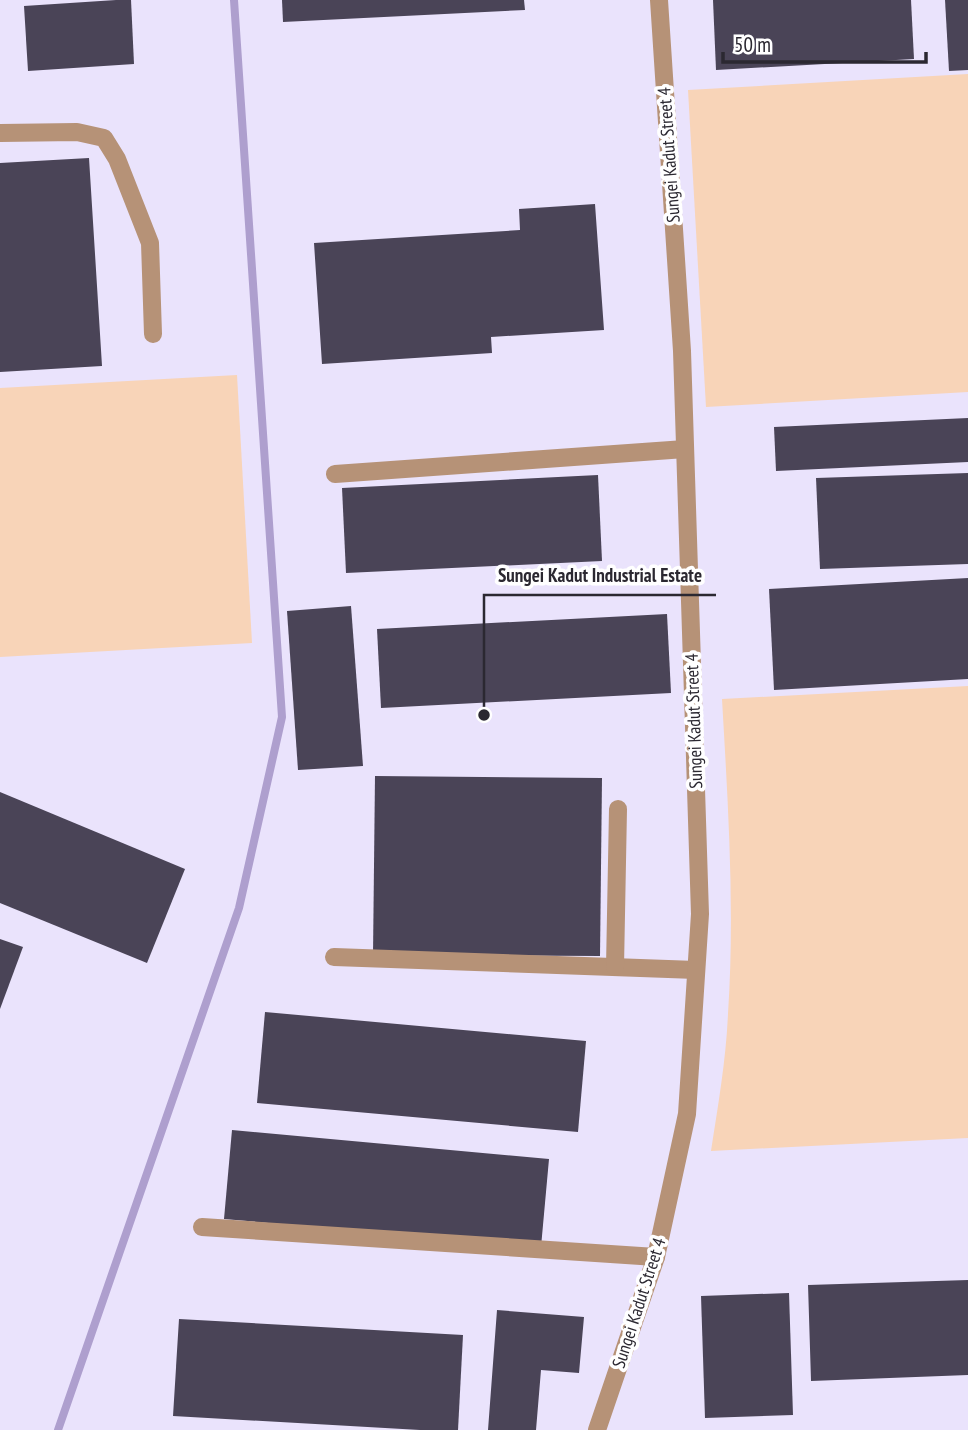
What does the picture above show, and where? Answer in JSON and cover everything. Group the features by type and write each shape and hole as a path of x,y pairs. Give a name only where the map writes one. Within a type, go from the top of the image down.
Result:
{"street":[{"name":"Sungei Kadut Street 4","path":"597,1430 656,1257 687,1114 700,914 682,351 659,0"},
{"path":"0,133 77,132 104,138 117,159 150,243 153,334"},
{"path":"335,474 685,449"},
{"path":"615,967 618,809"},
{"path":"334,957 696,970"},
{"path":"202,1227 656,1257"}],"shaded area":[{"path":"0,0 968,0 968,1430 0,1430"},
{"path":"968,74 968,392 706,407 688,90"},
{"path":"237,375 252,643 0,657 0,388"},
{"path":"968,686 968,1138 711,1151 725,1048 731,935 722,699"}],"building":[{"path":"131,0 134,64 28,71 24,6"},
{"path":"282,0 524,0 525,10 283,22"},
{"path":"713,0 911,0 914,59 716,70"},
{"path":"945,0 968,0 968,70 949,71"},
{"path":"89,158 102,366 0,372 0,163"},
{"path":"595,204 604,330 491,337 492,353 322,364 314,243 520,230 519,209"},
{"path":"968,418 968,462 776,471 774,427"},
{"path":"968,473 968,564 820,569 816,478"},
{"path":"598,475 602,561 346,573 342,488"},
{"path":"968,578 968,679 774,690 769,589"},
{"path":"351,606 363,766 298,770 287,611"},
{"path":"667,614 671,693 381,708 377,629"},
{"path":"375,776 602,778 600,956 373,955"},
{"path":"0,792 185,869 147,963 0,903"},
{"path":"0,939 23,947 0,1009"},
{"path":"265,1012 586,1041 578,1132 257,1103"},
{"path":"232,1130 549,1159 541,1247 224,1219"},
{"path":"968,1280 968,1375 811,1381 808,1285"},
{"path":"789,1293 793,1415 705,1418 701,1296"},
{"path":"497,1310 584,1317 579,1373 541,1370 536,1430 488,1430"},
{"path":"179,1319 463,1335 458,1430 173,1416"}],"waterway":[{"path":"58,1430 239,908 282,717 234,0"}],"place":[{"name":"Sungei Kadut Industrial Estate","path":"484,715"}]}
